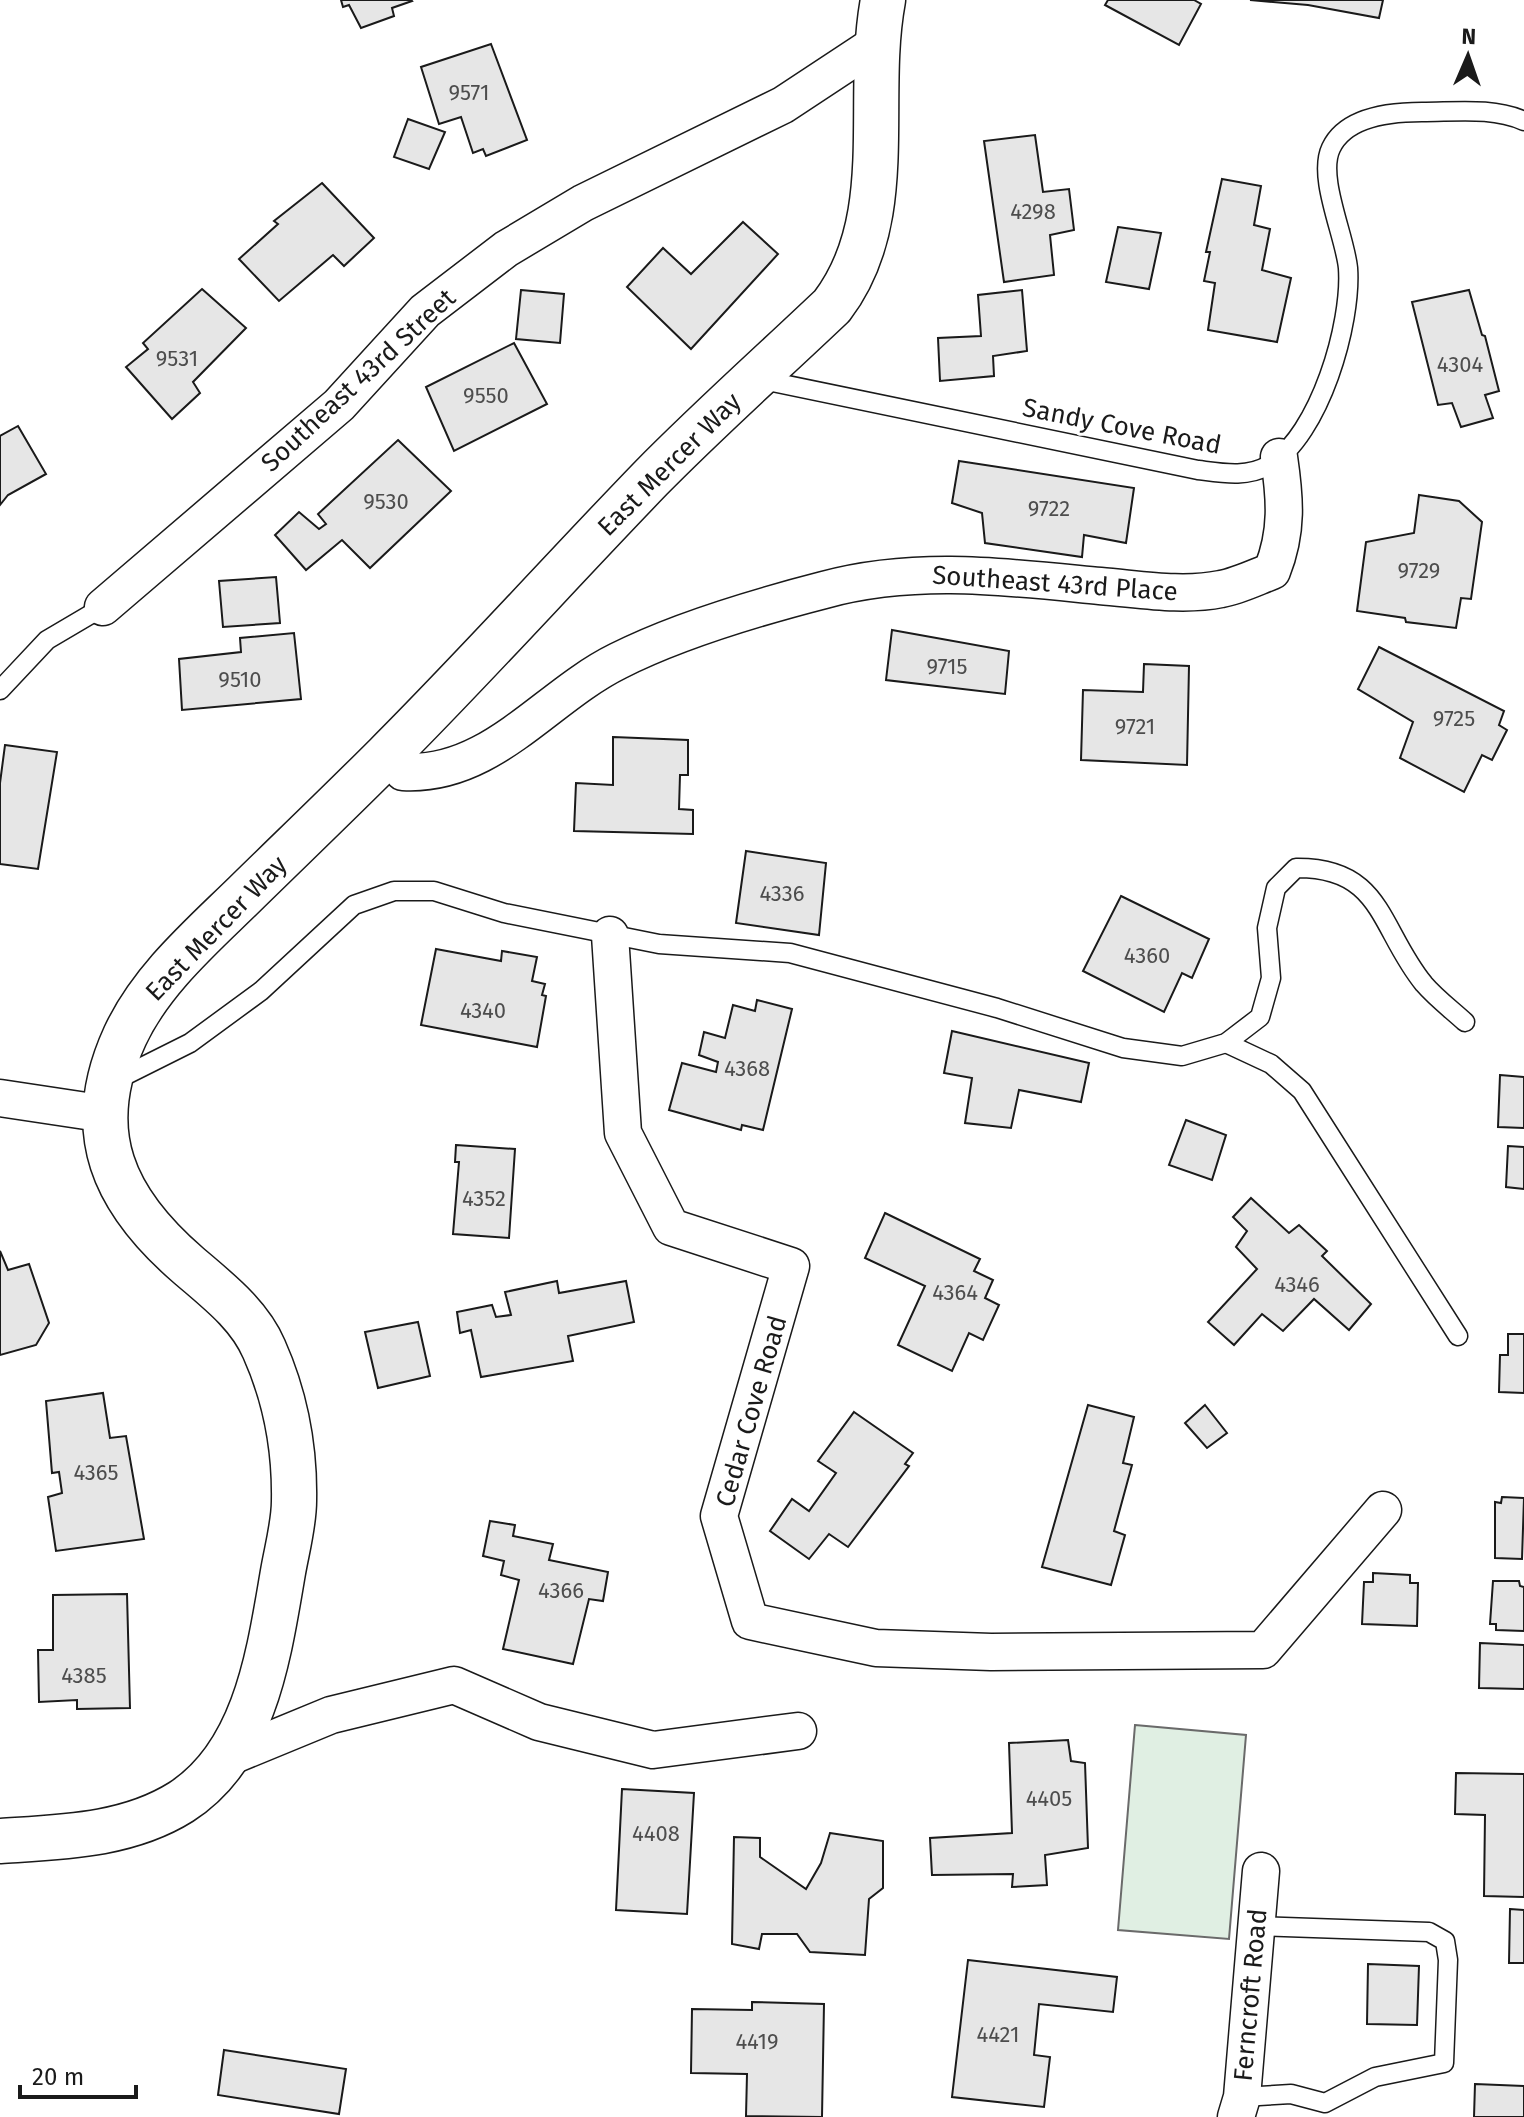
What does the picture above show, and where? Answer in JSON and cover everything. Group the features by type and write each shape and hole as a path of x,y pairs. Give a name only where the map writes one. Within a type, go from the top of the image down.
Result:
{"street":[{"name":"East Mercer Way","path":"0,1841 67,1837 127,1827 183,1801 229,1757 251,1710 268,1657 294,1505 291,1439 279,1387 262,1343 244,1316 154,1234 130,1205 107,1146 108,1098 124,1039 136,1015 168,973 390,752 655,475 832,306 851,281 867,235 872,199 877,148 874,45 883,0"},
{"name":"Southeast 43rd Street","path":"103,607 339,405 425,311 506,249 583,203 783,105 874,45"},
{"name":"Southeast 43rd Place","path":"390,752 403,772 431,773 480,757 617,661 705,626 826,589 911,574 961,573 1184,592 1222,589 1272,571 1283,545 1286,506 1279,457"},
{"name":"Cedar Cove Road","path":"610,935 623,1133 671,1227 791,1266 719,1516 750,1621 876,1648 991,1652 1263,1650 1383,1510"},
{"path":"0,1098 108,1098"},
{"path":"229,1757 331,1715 454,1685 539,1722 653,1750 798,1731"},
{"name":"Ferncroft Road","path":"1239,2107 1261,1871"}],"lane":[{"name":"Sandy Cove Road","path":"756,378 1198,470 1235,475 1268,466 1308,425 1342,336 1348,268 1328,177 1330,150 1345,129 1363,120 1402,112 1504,112 1524,121"},
{"name":"Southeast 43rd Street","path":"0,690 47,640 103,607"},
{"path":"108,1098 261,991 354,905 394,891 434,891 504,913 659,944 790,953 997,1008 1123,1048 1182,1056 1226,1043 1260,1017 1271,978 1267,928 1276,888 1296,868 1325,867 1348,875 1388,925 1424,984 1465,1022"},
{"path":"1226,1043 1271,1064 1302,1091 1458,1336"},
{"path":"1239,2107 1291,2094 1325,2103 1375,2077 1444,2063 1448,1960 1445,1941 1429,1932 1256,1926"}],"green space":[{"path":"1135,1725 1246,1735 1229,1939 1118,1930"}],"building":[{"path":"341,0 412,1 392,8 394,16 361,28 349,5 343,7"},
{"path":"1108,0 1194,0 1201,4 1179,45 1105,5"},
{"path":"1250,0 1383,0 1379,18 1308,5"},
{"path":"491,44 527,140 486,156 483,149 473,153 461,117 439,124 421,67"},
{"path":"408,119 445,132 429,169 394,157"},
{"path":"1035,135 1043,192 1069,189 1074,230 1050,235 1054,275 1004,282 984,141"},
{"path":"1222,179 1261,186 1254,225 1270,229 1262,270 1291,278 1277,342 1208,330 1215,283 1204,281 1210,252 1206,252"},
{"path":"322,183 374,238 344,266 333,255 279,301 239,259 278,224 274,221"},
{"path":"743,222 778,254 691,349 627,287 663,248 691,274"},
{"path":"1118,227 1161,233 1149,289 1106,282"},
{"path":"202,289 246,328 193,382 200,393 172,419 126,367 148,349 143,343"},
{"path":"521,290 564,294 560,343 516,339"},
{"path":"1022,290 1027,351 993,356 994,376 940,381 938,338 981,336 978,295"},
{"path":"1469,290 1499,391 1485,395 1493,418 1461,427 1452,403 1438,405 1412,302"},
{"path":"514,343 547,404 454,451 426,387"},
{"path":"18,426 46,474 8,495 0,505 0,436"},
{"path":"398,440 451,491 370,568 342,540 306,570 275,535 299,512 319,529 326,524 318,514"},
{"path":"959,461 1134,488 1126,543 1084,535 1082,557 985,543 982,513 952,503"},
{"path":"1419,495 1459,501 1482,522 1471,599 1461,598 1456,628 1406,622 1405,618 1357,611 1366,542 1414,533"},
{"path":"276,577 280,623 223,627 219,581"},
{"path":"892,630 1009,651 1005,694 886,680"},
{"path":"294,633 301,699 182,710 179,659 241,652 240,638"},
{"path":"1379,647 1504,711 1499,725 1507,730 1492,760 1482,755 1464,792 1400,758 1413,722 1358,689"},
{"path":"1144,664 1189,666 1187,765 1081,760 1083,690 1143,692"},
{"path":"613,737 688,740 688,775 680,775 679,809 693,810 693,834 574,831 576,783 613,785"},
{"path":"5,745 57,752 38,869 0,864 0,783"},
{"path":"746,851 826,863 819,935 736,923"},
{"path":"1121,896 1209,939 1192,978 1182,973 1164,1012 1083,971"},
{"path":"436,949 501,961 502,951 537,957 532,981 545,984 542,995 546,996 537,1047 421,1025"},
{"path":"757,1000 792,1009 763,1130 742,1125 741,1130 669,1110 682,1063 716,1072 718,1062 699,1055 704,1032 725,1038 733,1005 755,1011"},
{"path":"952,1031 1089,1063 1081,1102 1019,1090 1011,1128 965,1123 972,1078 944,1073"},
{"path":"1500,1075 1524,1077 1524,1128 1498,1127"},
{"path":"1186,1120 1226,1135 1212,1180 1169,1165"},
{"path":"456,1145 515,1149 509,1238 453,1234 459,1162 455,1162"},
{"path":"1508,1146 1524,1147 1524,1189 1506,1187"},
{"path":"1251,1198 1289,1233 1299,1225 1327,1251 1322,1256 1371,1304 1349,1330 1314,1299 1283,1331 1262,1314 1234,1345 1208,1322 1257,1269 1236,1247 1247,1231 1233,1217"},
{"path":"885,1213 980,1259 974,1271 993,1280 985,1298 999,1305 983,1340 969,1333 952,1371 898,1345 925,1286 865,1258"},
{"path":"0,1251 8,1270 29,1264 49,1323 36,1345 0,1355"},
{"path":"557,1281 559,1293 626,1281 634,1322 568,1336 573,1361 481,1377 471,1330 460,1333 457,1312 492,1305 496,1317 511,1315 505,1292"},
{"path":"418,1322 430,1376 378,1388 365,1332"},
{"path":"1508,1334 1524,1334 1524,1393 1499,1392 1500,1355 1508,1355"},
{"path":"103,1393 110,1438 126,1436 144,1539 56,1551 48,1497 62,1493 59,1472 52,1473 46,1401"},
{"path":"1088,1405 1134,1417 1123,1463 1132,1465 1114,1531 1125,1535 1111,1585 1042,1567"},
{"path":"1205,1405 1227,1433 1207,1448 1185,1423"},
{"path":"854,1412 913,1453 905,1464 909,1466 848,1547 829,1534 809,1559 770,1531 792,1499 809,1511 836,1473 818,1461"},
{"path":"1502,1497 1524,1498 1522,1559 1495,1558 1495,1502 1501,1503"},
{"path":"490,1521 515,1525 513,1536 553,1544 549,1560 608,1572 603,1601 589,1599 573,1664 503,1649 519,1580 501,1575 504,1561 483,1556"},
{"path":"1373,1573 1410,1575 1410,1583 1418,1583 1417,1626 1362,1624 1364,1582 1373,1582"},
{"path":"1493,1581 1519,1581 1520,1586 1524,1587 1524,1631 1496,1630 1496,1624 1490,1624"},
{"path":"127,1594 130,1708 77,1709 77,1700 39,1702 38,1650 53,1650 53,1595"},
{"path":"1480,1643 1524,1645 1524,1689 1479,1688"},
{"path":"1068,1740 1071,1761 1085,1763 1088,1848 1045,1855 1047,1885 1012,1887 1013,1874 932,1875 930,1838 1012,1833 1009,1743"},
{"path":"1456,1773 1524,1774 1524,1897 1484,1896 1485,1815 1455,1814"},
{"path":"622,1789 694,1793 687,1914 616,1910"},
{"path":"830,1833 883,1841 883,1888 869,1899 865,1955 810,1952 797,1934 762,1934 759,1949 732,1944 734,1837 760,1838 760,1857 806,1889 821,1863"},
{"path":"1510,1909 1524,1910 1524,1963 1509,1963"},
{"path":"968,1960 1117,1977 1113,2012 1039,2004 1034,2055 1050,2057 1044,2107 952,2097"},
{"path":"1368,1964 1419,1966 1417,2025 1367,2024"},
{"path":"752,2002 824,2004 822,2117 746,2116 747,2074 691,2073 692,2009 752,2010"},
{"path":"224,2050 346,2069 339,2114 218,2095"},
{"path":"1475,2084 1524,2086 1524,2117 1474,2117"}]}
